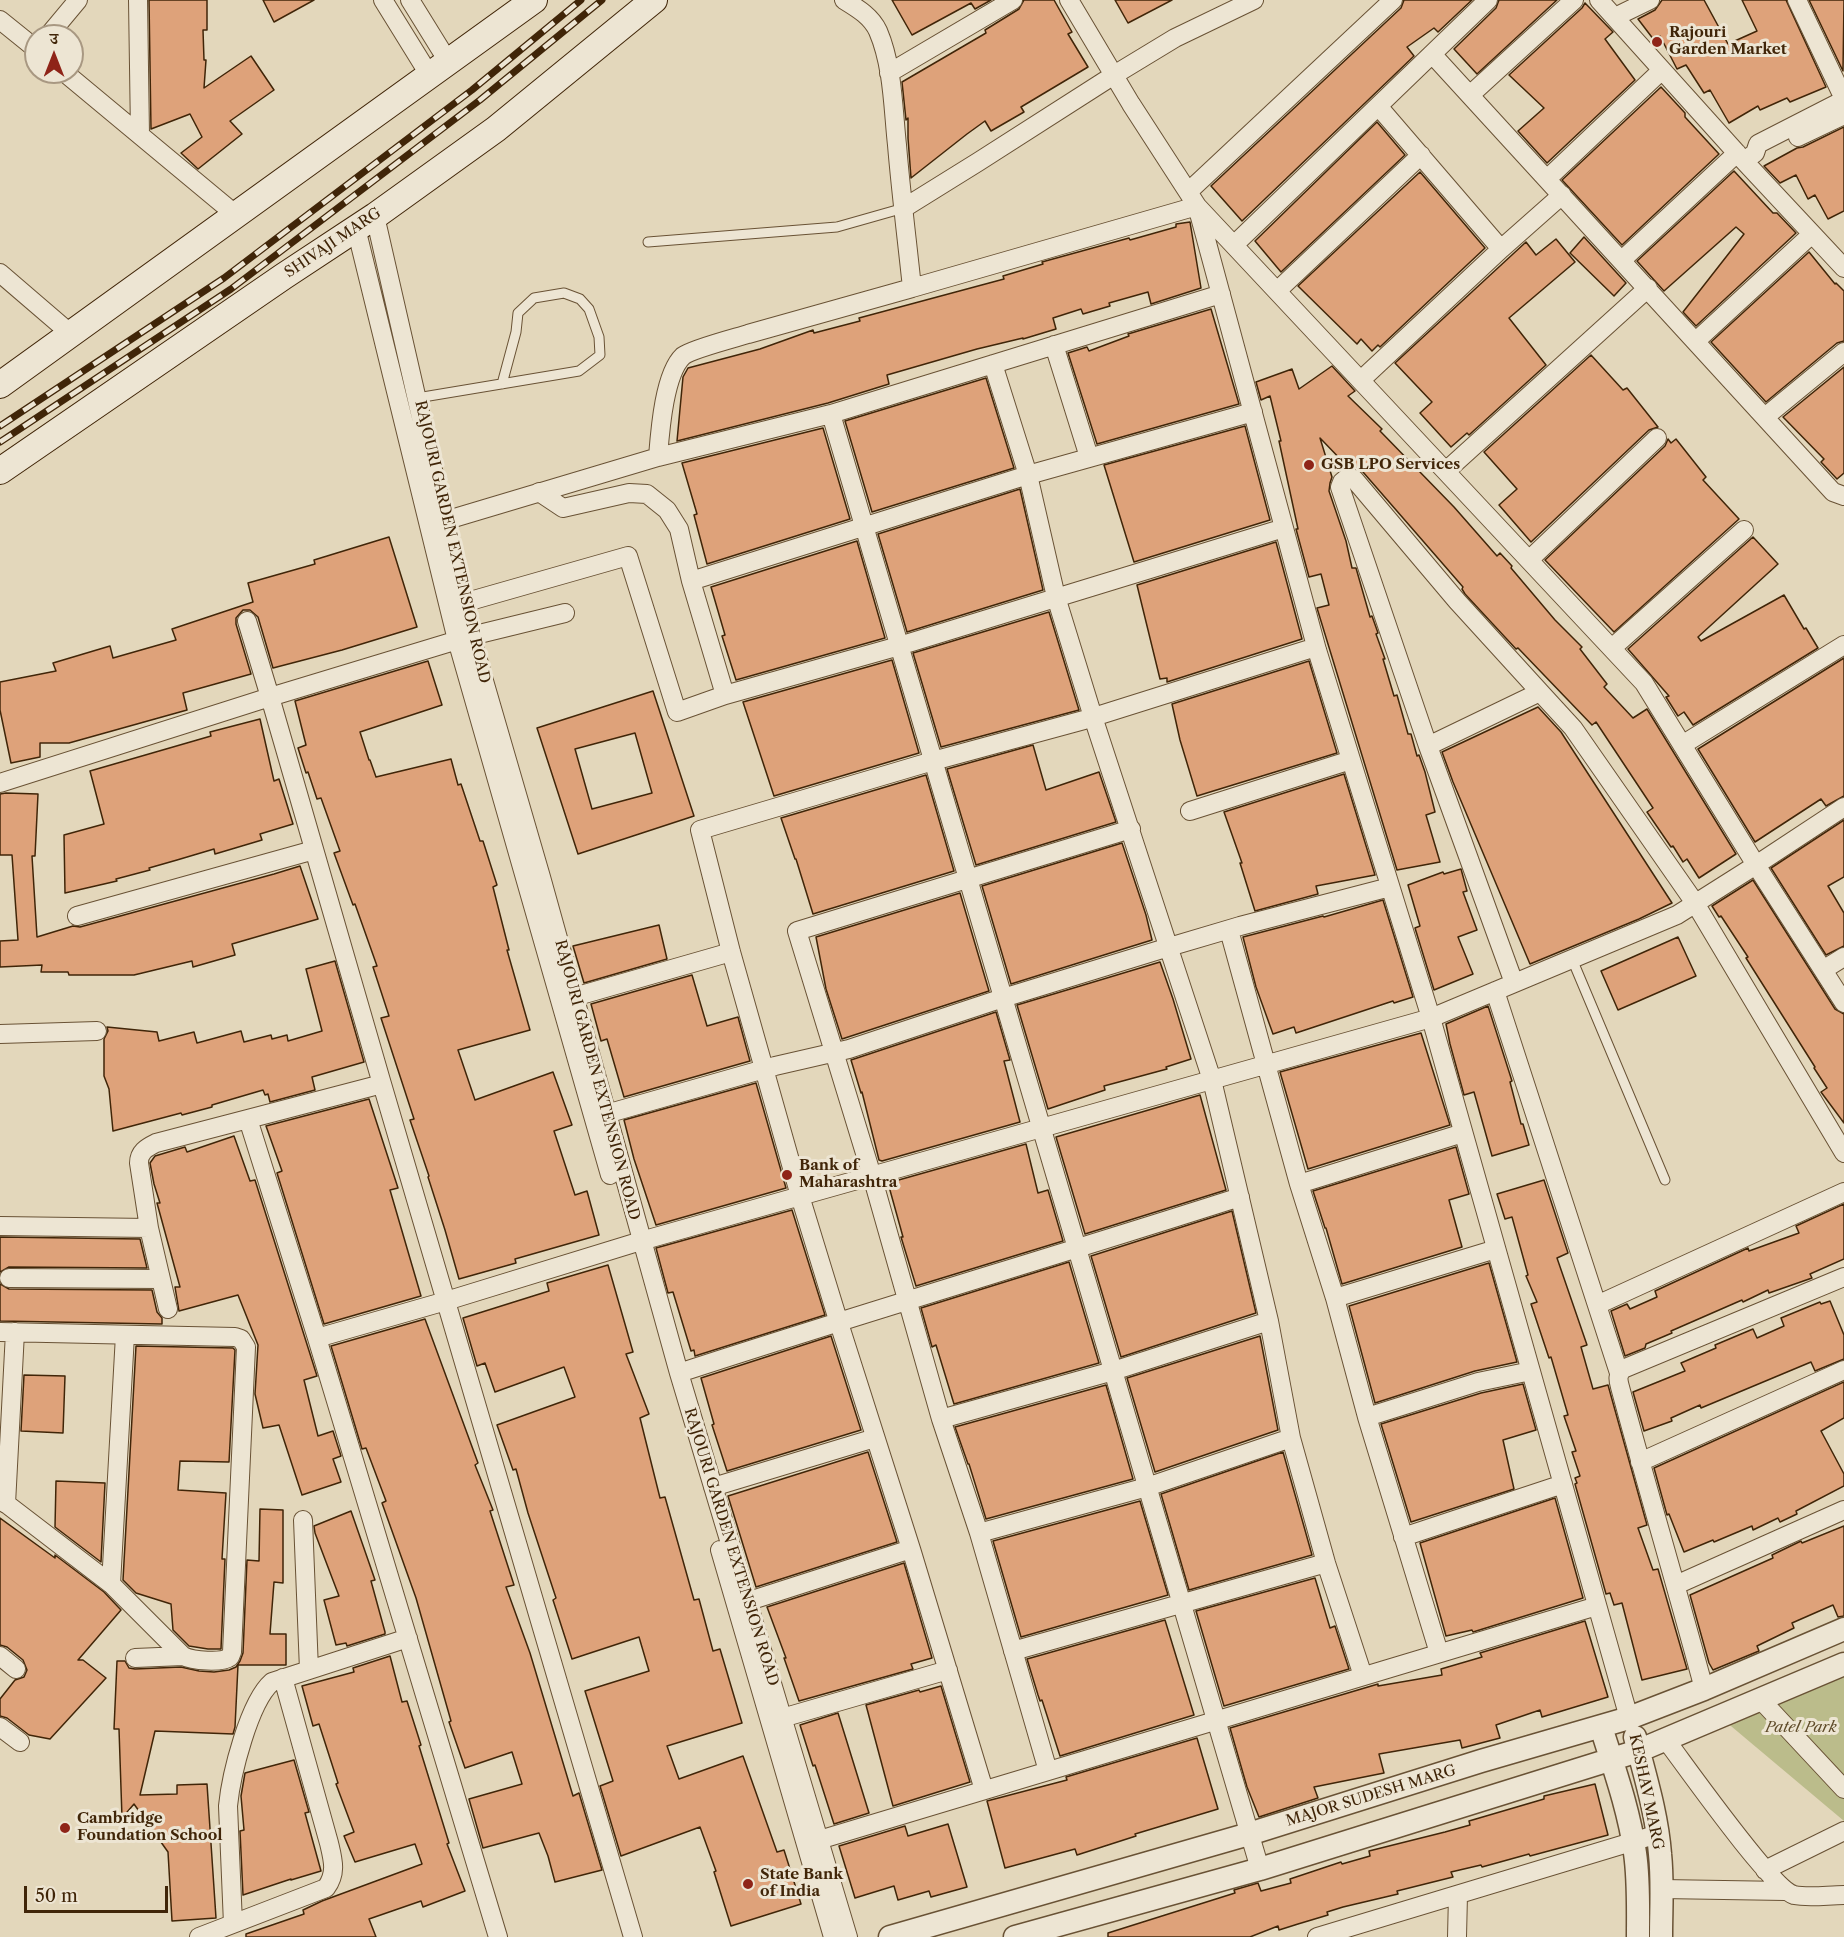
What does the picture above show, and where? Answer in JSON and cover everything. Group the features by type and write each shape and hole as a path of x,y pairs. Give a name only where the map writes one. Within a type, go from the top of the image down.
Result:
{"main road":[{"path":"0,385 534,0"},
{"name":"SHIVAJI MARG","path":"0,471 365,222 496,129 654,0"}],"street":[{"path":"58,24 78,0"},
{"path":"138,0 140,134"},
{"path":"383,0 440,69"},
{"path":"410,0 440,69"},
{"path":"844,0 863,12 877,30 889,73 912,288"},
{"path":"889,73 1013,0"},
{"path":"1069,0 1193,199 1644,682 1844,1003"},
{"path":"904,208 1175,38 1254,0"},
{"path":"657,458 662,416 671,377 684,355 721,342 912,288 1193,199 1393,0"},
{"path":"1234,245 1488,0"},
{"path":"1470,95 1574,0"},
{"path":"1599,0 1662,70 1745,156 1812,234 1844,267"},
{"path":"1615,17 1650,0"},
{"path":"1622,260 1758,144 1844,100 1797,0"},
{"path":"0,20 24,39"},
{"path":"1432,54 1833,492 1843,497"},
{"path":"1547,179 1662,70"},
{"path":"79,84 236,215"},
{"path":"1378,106 1501,249"},
{"path":"1745,156 1764,154 1844,115"},
{"path":"1277,291 1421,155"},
{"path":"1361,380 1562,195"},
{"path":"1193,199 1221,294 1316,647 1431,1018 1629,1718"},
{"name":"RAJOURI GARDEN EXTENSION ROAD","path":"365,222 417,398 463,603 464,638 541,877 606,1114 635,1243 679,1372 848,1937"},
{"name":"RAJOURI GARDEN EXTENSION ROAD","path":"365,222 507,813 635,1243 833,1937"},
{"path":"1696,341 1812,234"},
{"path":"0,273 71,334"},
{"path":"1446,471 1648,288"},
{"path":"444,521 657,458 831,414 1221,294"},
{"path":"1054,345 1089,457"},
{"path":"1765,417 1844,352"},
{"path":"993,364 1028,475 1056,597 1212,1080 1269,1321 1291,1438 1326,1563 1363,1676"},
{"path":"691,581 1028,475 1253,412"},
{"path":"831,414 1260,1869"},
{"path":"1529,560 1657,438"},
{"path":"1514,983 1428,746 1340,487 1348,477 1354,479 1457,601 1573,728 1695,903 1844,1153"},
{"path":"539,492 563,508 629,493 647,494 667,510 679,529 691,581 724,695"},
{"path":"463,603 628,556 677,711 724,695 899,646 1284,528"},
{"path":"1612,648 1744,530"},
{"path":"0,783 464,638 565,613"},
{"path":"247,621 633,1937"},
{"path":"1682,745 1844,645"},
{"path":"984,1790 800,1196 731,952 700,830 933,761 1093,717 1316,647"},
{"path":"1428,746 1540,692"},
{"path":"1190,811 1351,760"},
{"path":"317,1338 635,1243 1431,1018 1677,915 1844,807"},
{"path":"1048,1771 979,1533 941,1419 872,1176 798,931 1131,829"},
{"path":"77,916 314,850"},
{"path":"606,1114 764,1069 849,1049 1003,998 1169,947 1390,887"},
{"path":"1229,930 1299,1184 1335,1298 1366,1417 1439,1653"},
{"path":"574,997 731,952"},
{"path":"1824,970 1844,957"},
{"path":"1495,991 1619,1373 1620,1388 1704,1689"},
{"path":"0,1034 97,1031"},
{"path":"168,1309 149,1228 139,1163 139,1157 143,1151 156,1143 381,1084"},
{"path":"248,1119 317,1338 498,1937"},
{"path":"1299,1184 1463,1133"},
{"path":"1597,1305 1844,1192"},
{"path":"679,1372 838,1320 1077,1249 1240,1197"},
{"path":"0,1226 149,1228"},
{"path":"1335,1298 1496,1250"},
{"path":"1619,1373 1623,1369 1844,1277"},
{"path":"9,1278 160,1279"},
{"path":"941,1419 1113,1371 1269,1321"},
{"path":"8,1332 125,1335 235,1336 246,1344 232,1652 225,1660 190,1659 183,1656 111,1584 3,1501 8,1332"},
{"path":"111,1584 125,1335"},
{"path":"1640,1462 1844,1370"},
{"path":"1366,1417 1478,1382 1531,1371"},
{"path":"713,1487 875,1438"},
{"path":"979,1533 1147,1487 1291,1438"},
{"path":"1403,1537 1563,1484"},
{"path":"1676,1585 1844,1510"},
{"path":"303,1520 309,1670"},
{"path":"749,1601 911,1549"},
{"path":"1013,1651 1326,1563"},
{"path":"819,1840 1597,1606"},
{"name":"MAJOR SUDESH MARG","path":"890,1937 1249,1834 1481,1761 1629,1718 1704,1689 1844,1629"},
{"path":"233,1924 228,1806 230,1786 253,1712 265,1688 282,1678 408,1638"},
{"path":"0,1656 16,1669"},
{"path":"135,1658 183,1656"},
{"path":"1015,1937 1039,1934 1260,1869 1638,1751 1844,1664"},
{"path":"782,1718 948,1670"},
{"path":"199,1937 326,1888 333,1874 334,1865 329,1843 282,1678"},
{"path":"1761,1700 1844,1789"},
{"name":"KESHAV MARG","path":"1629,1718 1658,1834 1662,1890 1661,1937"},
{"path":"0,1727 20,1742"},
{"name":"KESHAV MARG","path":"1601,1727 1633,1842 1637,1869 1638,1937"},
{"path":"1666,1740 1765,1870 1785,1891"},
{"path":"1765,1870 1844,1831"},
{"path":"1320,1936 1658,1834"},
{"path":"1662,1890 1785,1891 1802,1895 1844,1895"},
{"path":"1457,1937 1458,1894"}],"lane":[{"path":"648,242 837,227 904,208"},
{"path":"417,398 502,384 579,371 600,355 599,337 589,309 580,299 564,293 534,298 518,313 516,332 502,384"},
{"path":"1572,958 1665,1180"}],"green space":[{"name":"Patel Park","path":"1844,1664 1844,1821 1719,1716"}],"building":[{"path":"149,0 207,0 207,30 203,30 204,60 206,60 204,88 251,56 274,90 230,121 242,134 198,169 181,153 202,137 190,114 151,129"},
{"path":"263,0 314,0 274,22"},
{"path":"892,0 991,0 975,9 971,3 912,35"},
{"path":"1024,0 1054,0 1072,32 1068,34 1088,67 1021,107 1024,112 991,131 985,121 911,178 908,118 906,120 902,82 986,33 985,30 1019,9"},
{"path":"1115,0 1172,0 1128,23"},
{"path":"1404,0 1472,0 1438,32 1434,28 1407,47 1414,56 1242,221 1211,186 1401,8"},
{"path":"1499,0 1557,0 1477,74 1454,49 1496,8"},
{"path":"1662,0 1704,0 1728,44 1757,31 1742,0 1786,0 1826,87 1790,102 1787,98 1760,110 1758,106 1729,123 1710,90 1704,93 1686,65 1677,69 1660,36 1654,40 1638,19 1655,10"},
{"path":"1809,0 1844,0 1843,71"},
{"path":"1585,3 1613,32 1605,39 1635,80 1547,163 1518,131 1544,108 1509,75"},
{"path":"1661,87 1719,154 1622,245 1562,180"},
{"path":"1377,122 1405,155 1281,272 1255,241"},
{"path":"1844,127 1844,211 1828,219 1815,195 1808,199 1796,175 1780,183 1764,166"},
{"path":"1734,171 1773,213 1777,213 1796,233 1696,326 1683,312 1744,234 1736,227 1664,291 1637,261"},
{"path":"1420,172 1485,248 1380,347 1378,345 1372,351 1361,339 1357,344 1298,286"},
{"path":"1190,222 1201,288 1151,304 1148,292 1109,303 1110,306 1083,314 1081,309 1053,318 1056,329 887,375 889,384 828,403 677,441 683,377 688,368 760,349 813,330 814,333 860,321 859,318 1004,279 1003,276 1043,264 1042,262"},
{"path":"1584,237 1626,283 1614,296 1570,253"},
{"path":"1556,239 1575,262 1509,318 1546,365 1469,435 1467,433 1451,447 1420,413 1432,402 1395,363 1526,242 1536,255"},
{"path":"1809,252 1835,284 1844,291 1844,341 1837,343 1766,402 1711,342"},
{"path":"1211,309 1239,404 1097,444 1068,353 1087,347 1089,351 1129,336 1128,334"},
{"path":"1591,355 1623,390 1627,388 1658,427 1649,430 1531,542 1499,505 1517,489 1484,452"},
{"path":"1332,366 1355,391 1348,396 1382,429 1380,431 1454,507 1497,556 1500,553 1555,620 1582,647 1580,649 1607,684 1604,687 1633,718 1647,709 1736,854 1699,878 1687,859 1683,862 1647,812 1653,808 1596,722 1592,725 1518,648 1516,649 1465,594 1463,587 1363,472 1358,468 1347,466 1320,438 1332,477 1329,491 1346,541 1352,568 1356,568 1370,617 1372,616 1378,633 1376,634 1394,696 1397,695 1408,734 1411,734 1417,756 1419,755 1435,812 1426,815 1440,862 1397,870 1317,608 1329,605 1321,574 1309,577 1296,529 1298,529 1279,441 1281,441 1270,396 1261,400 1256,382 1292,369 1299,389"},
{"path":"1844,367 1844,473 1837,479 1821,462 1824,459 1783,417"},
{"path":"986,378 1014,468 872,512 845,421"},
{"path":"1245,426 1270,520 1134,562 1104,465"},
{"path":"823,428 850,519 707,564 694,515 697,514 682,463"},
{"path":"1668,439 1671,443 1676,439 1706,477 1703,480 1739,519 1614,632 1545,560 1665,446"},
{"path":"1020,489 1043,590 907,632 878,534"},
{"path":"389,537 417,627 273,668 258,617 250,610 243,610 236,618 236,624 251,674 183,693 187,710 69,743 40,743 40,757 11,763 0,710 0,682 56,671 53,663 110,646 113,658 176,640 172,629 253,602 248,583 315,564 314,560"},
{"path":"1753,537 1778,564 1698,637 1701,641 1784,595 1818,648 1693,725 1684,712 1678,716 1666,697 1669,696 1628,649"},
{"path":"857,541 885,638 736,680 722,636 725,635 711,587"},
{"path":"1276,542 1302,639 1167,682 1167,678 1160,679 1137,585"},
{"path":"1049,612 1079,710 941,747 913,653"},
{"path":"1844,658 1844,796 1826,806 1821,799 1755,842 1698,749"},
{"path":"892,660 919,753 774,796 743,702"},
{"path":"428,661 442,705 360,732 376,777 451,759 458,785 461,784 497,885 493,887 509,950 507,950 530,1030 458,1050 475,1100 553,1072 572,1125 554,1131 575,1195 587,1191 599,1235 515,1259 516,1263 459,1279 410,1120 414,1119 381,1018 389,1016 373,967 377,966 334,853 340,851 321,798 317,799 298,748 306,745 295,701"},
{"path":"1309,661 1337,753 1197,796 1172,704"},
{"path":"653,691 694,816 578,854 537,728","holes":["635,733 652,793 592,809 575,749"]},
{"path":"1538,707 1561,732 1672,903 1530,964 1442,752"},
{"path":"260,719 274,781 279,779 293,824 260,834 262,840 215,854 214,849 149,868 150,870 116,879 117,881 65,893 64,835 104,824 90,771 211,736 210,732"},
{"path":"1033,745 1046,790 1099,772 1116,822 976,865 947,769"},
{"path":"1344,774 1375,875 1316,886 1318,894 1255,911 1240,863 1242,863 1224,812"},
{"path":"926,775 954,871 813,914 781,818"},
{"path":"0,794 38,794 35,856 32,856 37,937 300,866 318,919 232,944 235,955 193,967 192,961 134,975 69,975 68,972 41,972 42,965 0,967 0,941 18,940 12,855 0,855"},
{"path":"1844,820 1844,877 1828,886 1844,913 1844,946 1826,955 1771,868"},
{"path":"1122,843 1152,940 1011,984 982,886"},
{"path":"1461,869 1467,891 1463,892 1477,930 1458,937 1473,974 1434,990 1415,928 1420,926 1408,885 1443,872 1444,874"},
{"path":"1753,880 1835,1009 1844,1014 1844,1123 1821,1092 1827,1088 1815,1067 1746,958 1748,957 1712,906"},
{"path":"960,893 989,991 842,1039 826,989 816,937"},
{"path":"1383,900 1413,997 1394,1003 1393,1001 1296,1033 1294,1027 1273,1034 1256,987 1243,937"},
{"path":"659,925 667,959 584,983 573,946"},
{"path":"1678,937 1696,976 1618,1010 1601,971"},
{"path":"335,961 364,1062 312,1077 315,1090 270,1102 268,1094 265,1095 263,1090 212,1105 212,1107 113,1131 109,1089 104,1076 104,1039 108,1031 107,1027 157,1032 159,1041 194,1032 197,1043 241,1031 244,1042 271,1035 272,1039 287,1035 288,1041 322,1031 306,969"},
{"path":"1160,962 1191,1059 1166,1067 1167,1069 1104,1086 1105,1090 1048,1109 1017,1005"},
{"path":"692,975 707,1026 738,1017 750,1061 624,1097 607,1039 601,1041 591,1004"},
{"path":"1488,1006 1512,1081 1510,1082 1521,1124 1523,1124 1529,1145 1492,1156 1474,1092 1464,1095 1446,1024"},
{"path":"996,1012 1010,1060 1004,1061 1020,1122 879,1160 862,1092 851,1060"},
{"path":"1421,1033 1450,1125 1308,1169 1280,1072"},
{"path":"756,1083 786,1188 656,1225 634,1159 624,1120"},
{"path":"1200,1095 1226,1190 1085,1234 1056,1137"},
{"path":"369,1099 398,1188 390,1190 421,1296 324,1324 277,1173 282,1171 266,1126"},
{"path":"234,1136 250,1181 255,1180 317,1376 304,1380 318,1436 333,1431 341,1456 333,1459 341,1482 302,1495 279,1425 263,1428 255,1394 258,1345 238,1295 179,1311 175,1287 180,1287 157,1203 160,1203 150,1163 155,1156 185,1147 187,1152"},
{"path":"1026,1144 1038,1193 1048,1190 1063,1241 916,1286 888,1183"},
{"path":"1456,1147 1469,1194 1449,1200 1462,1247 1342,1284 1313,1191"},
{"path":"1544,1180 1568,1253 1557,1258 1587,1345 1581,1347 1593,1389 1608,1385 1647,1525 1638,1528 1653,1570 1658,1569 1687,1669 1642,1680 1622,1603 1614,1605 1610,1593 1606,1594 1575,1484 1577,1483 1575,1478 1580,1476 1572,1452 1576,1451 1564,1416 1568,1415 1551,1357 1549,1358 1531,1304 1537,1302 1526,1276 1528,1275 1512,1217 1505,1219 1497,1194"},
{"path":"1844,1204 1844,1259 1810,1274 1812,1278 1769,1293 1768,1290 1743,1302 1742,1300 1671,1331 1672,1333 1646,1344 1645,1348 1625,1356 1611,1311 1627,1304 1630,1309 1657,1297 1655,1291 1748,1248 1749,1251 1799,1233 1796,1226"},
{"path":"792,1210 825,1315 695,1356 694,1350 691,1351 673,1292 668,1293 656,1248"},
{"path":"1232,1211 1256,1313 1121,1357 1091,1256"},
{"path":"0,1237 140,1239 147,1268 9,1267 0,1272"},
{"path":"1069,1262 1099,1363 954,1404 936,1345 932,1347 921,1308"},
{"path":"1489,1263 1517,1362 1475,1371 1375,1403 1349,1306"},
{"path":"608,1265 633,1352 626,1354 649,1414 640,1418 660,1498 665,1497 694,1600 699,1599 713,1651 720,1649 742,1723 667,1746 679,1779 743,1756 777,1852 784,1850 801,1904 731,1926 714,1872 716,1871 700,1827 621,1856 600,1786 613,1781 585,1691 649,1671 639,1637 572,1659 553,1600 556,1598 516,1469 513,1470 497,1425 575,1397 564,1367 495,1392 485,1363 477,1366 463,1318 549,1291 547,1283"},
{"path":"0,1284 9,1289 152,1290 162,1324 0,1321"},
{"path":"1830,1301 1844,1335 1844,1359 1815,1371 1811,1362 1701,1408 1700,1405 1671,1418 1672,1421 1644,1431 1633,1392 1685,1371 1681,1363 1716,1348 1715,1345 1753,1329 1757,1338 1784,1326 1781,1318 1820,1302 1821,1304"},
{"path":"425,1319 478,1463 475,1465 493,1510 490,1511 514,1585 506,1587 530,1653 573,1796 579,1793 602,1870 555,1882 539,1833 483,1848 469,1799 522,1784 512,1752 465,1768 449,1722 451,1721 416,1598 382,1503 386,1501 366,1448 362,1449 331,1346"},
{"path":"831,1336 861,1430 727,1471 712,1425 714,1424 701,1378"},
{"path":"1260,1336 1278,1430 1155,1472 1127,1378"},
{"path":"136,1346 233,1348 235,1350 229,1462 180,1461 178,1490 226,1493 222,1559 225,1559 221,1649 189,1646 173,1630 171,1604 136,1593 123,1580"},
{"path":"24,1375 65,1376 63,1433 21,1431"},
{"path":"1844,1382 1844,1418 1821,1431 1844,1474 1844,1486 1780,1522 1778,1518 1753,1530 1752,1526 1684,1552 1669,1514 1667,1515 1654,1468"},
{"path":"1523,1384 1536,1430 1503,1440 1514,1489 1411,1522 1381,1424 1481,1393"},
{"path":"1106,1385 1133,1479 986,1519 955,1427"},
{"path":"868,1452 897,1542 756,1587 728,1496"},
{"path":"1283,1452 1312,1555 1189,1590 1161,1494"},
{"path":"56,1481 105,1483 101,1562 55,1527"},
{"path":"1555,1498 1583,1598 1473,1632 1472,1630 1446,1636 1420,1543"},
{"path":"1140,1501 1168,1595 1021,1637 993,1541"},
{"path":"260,1509 283,1510 283,1583 274,1582 270,1634 286,1634 286,1665 238,1665 233,1734 155,1731 140,1795 177,1794 177,1785 207,1784 216,1918 172,1921 168,1852 134,1804 122,1818 119,1729 114,1729 117,1661 125,1661 129,1668 135,1669 181,1667 214,1672 236,1667 243,1653 247,1560 259,1561"},
{"path":"351,1511 375,1580 371,1581 385,1634 347,1646 346,1643 336,1645 324,1600 339,1596 314,1526"},
{"path":"0,1518 104,1592 121,1610 78,1660 83,1660 106,1678 50,1739 29,1735 7,1718 0,1716 0,1699 15,1680 24,1677 27,1670 23,1660 7,1647 0,1645"},
{"path":"1844,1526 1844,1616 1838,1617 1833,1605 1792,1623 1794,1628 1757,1646 1759,1651 1713,1670 1690,1595 1773,1558 1772,1555 1801,1541 1802,1543"},
{"path":"904,1563 932,1658 911,1664 913,1669 799,1701 767,1607"},
{"path":"1315,1578 1330,1628 1335,1626 1349,1669 1224,1706 1196,1611"},
{"path":"1165,1620 1194,1715 1060,1756 1027,1659"},
{"path":"1585,1621 1608,1697 1542,1717 1540,1710 1496,1725 1500,1738 1462,1748 1460,1740 1379,1754 1384,1773 1314,1787 1318,1798 1259,1817 1247,1787 1230,1728 1378,1684 1378,1686 1442,1675 1441,1669 1482,1657 1480,1653"},
{"path":"390,1656 402,1702 407,1701 421,1745 419,1746 449,1843 447,1844 465,1891 423,1907 421,1901 369,1919 376,1937 246,1937 246,1934 304,1914 303,1910 322,1901 422,1864 415,1844 355,1862 344,1836 354,1832 336,1784 338,1783 319,1724 313,1726 302,1686 354,1672 353,1668"},
{"path":"941,1686 970,1782 893,1806 866,1705"},
{"path":"838,1713 869,1813 834,1824 800,1725"},
{"path":"1197,1738 1218,1809 1135,1834 1136,1836 1077,1855 1075,1849 1005,1868 987,1801 1067,1780 1066,1777"},
{"path":"294,1760 309,1812 305,1813 321,1871 243,1895 240,1831 244,1830 241,1796 245,1773"},
{"path":"1595,1784 1608,1835 1530,1856 1529,1854 1482,1867 1481,1865 1451,1872 1453,1877 1397,1891 1398,1894 1343,1907 1327,1912 1328,1915 1279,1930 1278,1926 1250,1937 1108,1937 1108,1933 1235,1893 1234,1890 1258,1883 1261,1891 1291,1883 1290,1879 1341,1862 1342,1864 1370,1856 1369,1851 1470,1825 1469,1821 1544,1799 1544,1796"},
{"path":"948,1824 967,1887 931,1897 929,1891 898,1900 894,1886 855,1898 839,1846 905,1826 908,1836"}],"railway":[{"path":"0,426 224,278 472,90 581,0"},
{"path":"0,442 231,289 480,100 602,0"}],"place":[{"name":"Rajouri Garden Market","path":"1657,42"},
{"name":"GSB LPO Services","path":"1309,465"},
{"name":"Bank of Maharashtra","path":"787,1175"},
{"name":"Cambridge Foundation School","path":"65,1828"},
{"name":"State Bank of India","path":"748,1884"}]}
